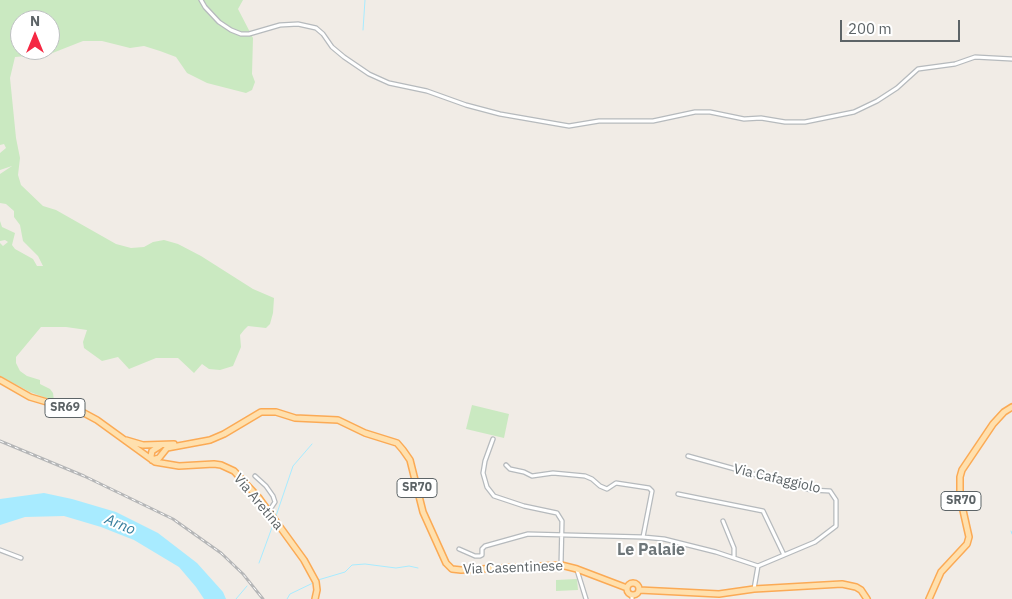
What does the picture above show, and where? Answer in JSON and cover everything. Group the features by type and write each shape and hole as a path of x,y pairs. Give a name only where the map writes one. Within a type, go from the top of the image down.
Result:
{"main road":[{"name":"Via Aretina","path":"0,381 50,404 97,420 152,460 172,465 214,464 228,468 241,478 304,560 316,580 317,590 315,599"},
{"name":"SR70","path":"929,599 946,564 967,544 969,537 960,496 962,470 993,424 1004,412 1012,407"},
{"name":"Via Casentinese","path":"173,444 154,448 151,453 152,460 158,458 167,448 210,440 224,434 261,412 276,412 295,418 338,420 365,433 397,444 410,460 423,512 446,563 452,568 461,570 561,565 627,588 634,583 639,586 639,590 719,596 754,589 842,584 856,587 867,599"},
{"name":"Via Casentinese","path":"119,437 143,445 192,443"},
{"path":"164,452 164,461 172,465"},
{"path":"627,588 627,592 632,597 639,590"}],"street":[{"path":"201,0 205,7 220,22 241,34 250,34 280,25 298,24 316,28 324,34 332,47 344,57 369,74 389,83 427,91 466,105 500,114 569,126 599,121 653,121 696,112 710,112 744,119 760,118 785,122 806,122 854,112 877,101 897,88 918,69 955,64 975,57 1012,60"},
{"path":"493,439 482,473 487,486 494,496 524,506 556,513 562,521 561,565"},
{"name":"Via Cafaggiolo","path":"688,456 811,490 830,491 836,500 836,526 815,542 758,566"},
{"path":"506,465 510,469 532,476 553,473 585,476 607,489 616,484 649,488 652,492 643,537"},
{"path":"255,476 273,496 275,502 269,512"},
{"path":"678,494 763,511 784,556"},
{"path":"723,521 734,548 734,558"},
{"path":"458,549 475,556 480,556 485,546 528,534 664,539 758,566 754,589"},
{"path":"0,550 21,558"},
{"path":"577,569 586,599"}],"green space":[{"path":"0,0 243,0 238,9 253,38 252,74 255,82 252,90 246,93 207,83 187,73 176,57 144,46 130,48 102,41 83,41 60,50 60,10 10,10 10,60 14,60 10,78 20,158 18,175 21,185 43,206 56,210 116,244 131,248 144,247 153,242 164,240 178,244 201,256 253,289 274,298 270,324 266,328 248,326 244,330 240,335 241,347 233,366 220,370 209,369 202,364 194,373 178,358 156,358 129,369 118,357 102,361 84,348 83,342 87,330 66,327 41,327 16,357 16,363 20,371 27,376 40,380 40,384 50,389 53,393 54,401 30,392 0,376 0,243 3,246 8,242 5,240 0,241 0,221 2,227 15,233 12,245 15,249 33,259 37,266 43,266 38,256 23,241 20,225 14,217 14,211 6,204 0,203 0,174 12,166 0,170 0,153 6,148 4,144 0,145"},
{"path":"472,405 509,414 504,438 466,429"},
{"path":"577,579 578,590 556,591 556,580"}],"water":[{"name":"Arno","path":"44,493 116,512 158,533 197,563 223,592 226,599 204,599 179,567 134,540 101,527 64,516 25,517 0,525 0,499"}],"waterway":[{"path":"363,30 365,0"},
{"path":"275,519 293,466 312,444"},
{"path":"259,563 274,522"},
{"path":"318,580 345,572 352,565 365,564 396,568 409,566 418,568"},
{"path":"287,599 290,594 313,583"},
{"path":"236,599 247,586"}],"railway":[{"path":"0,441 84,476 173,519 221,553 243,574 263,599"}],"district":[{"name":"Le Palaie","path":"651,550"}]}
